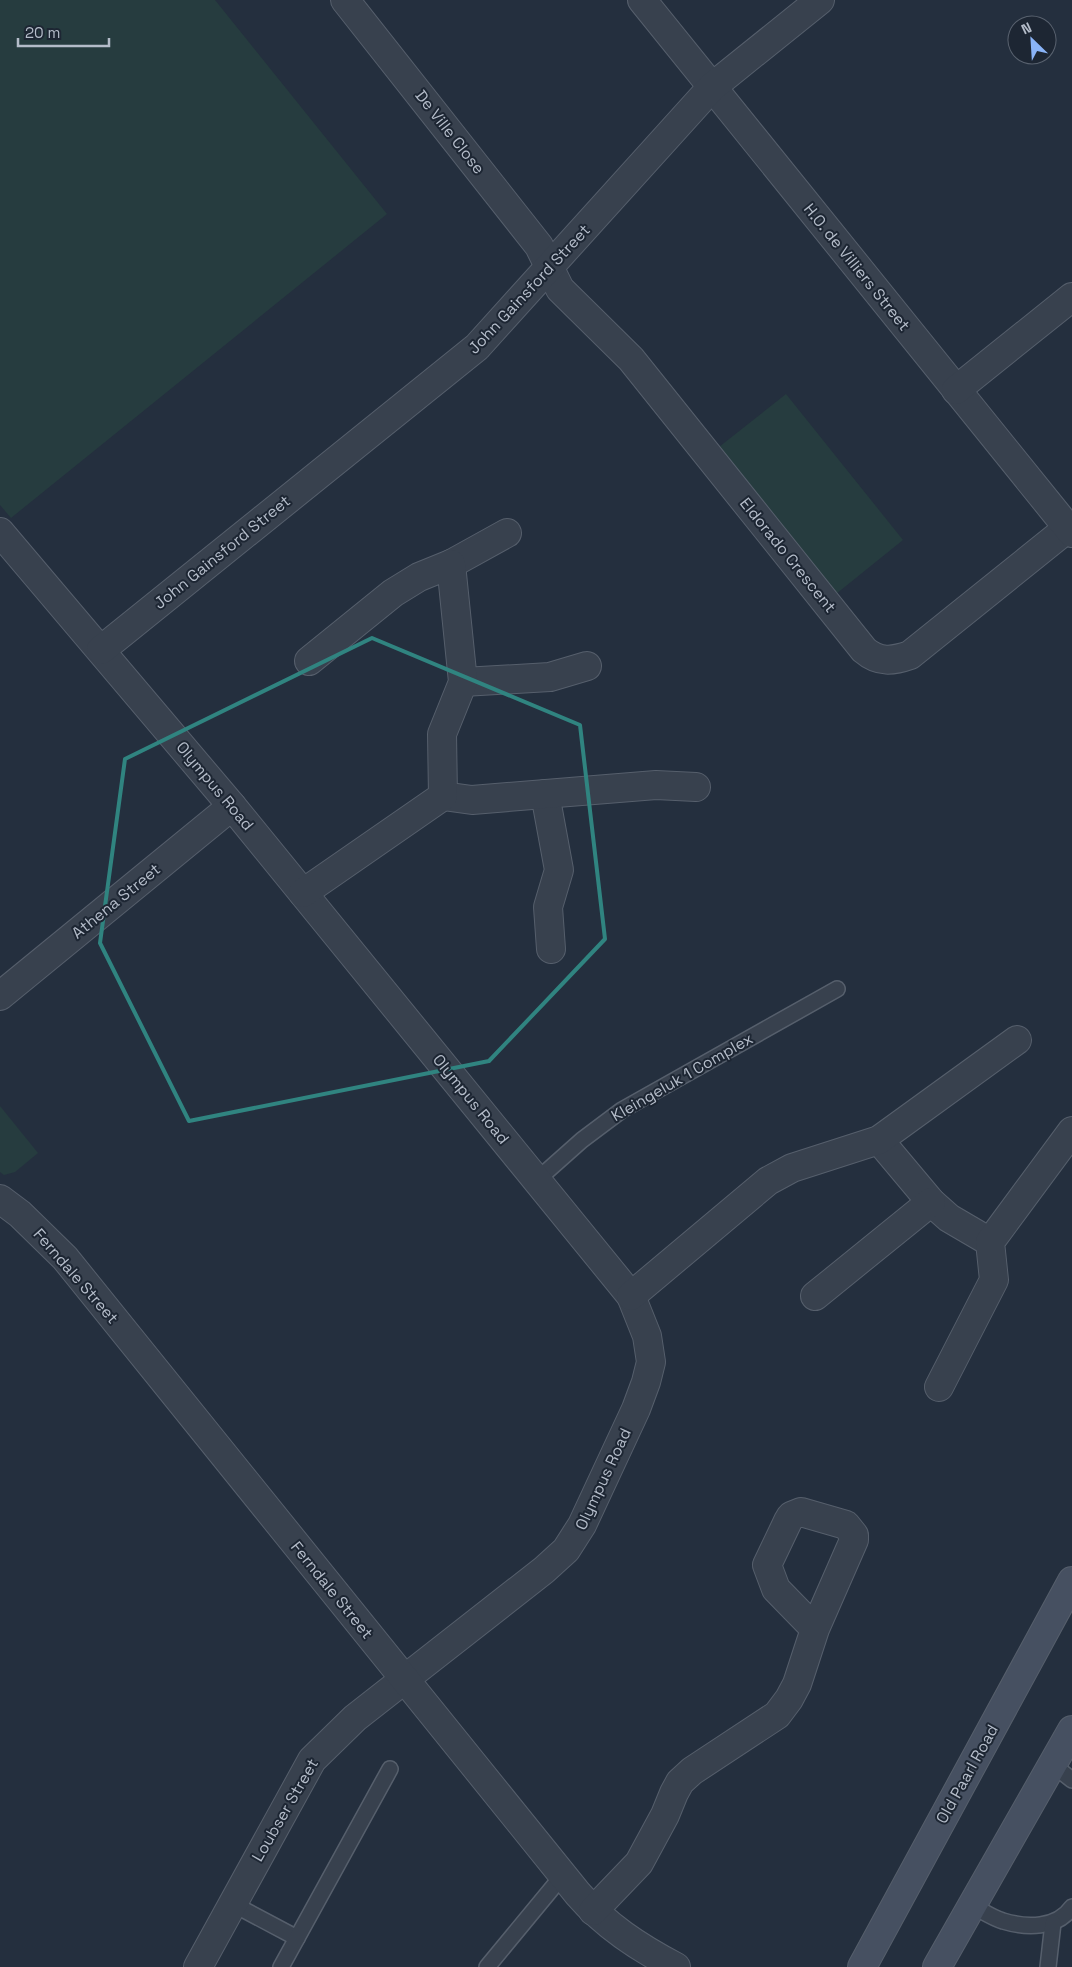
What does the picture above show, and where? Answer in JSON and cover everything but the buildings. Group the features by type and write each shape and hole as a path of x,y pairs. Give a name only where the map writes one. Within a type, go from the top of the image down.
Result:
{"main road":[{"name":"Old Paarl Road","path":"862,1967 1072,1581"},
{"path":"936,1967 971,1905 1062,1772 1072,1730"}],"street":[{"name":"De Ville Close","path":"345,0 539,246 550,268"},
{"name":"H.O. de Villiers Street","path":"642,0 1070,530"},
{"name":"John Gainsford Street","path":"101,650 477,347 712,87 820,0"},
{"name":"Eldorado Crescent","path":"550,268 560,290 631,359 864,650 872,657 886,661 910,655 1070,530"},
{"path":"956,390 1072,296"},
{"name":"Olympus Road","path":"0,532 232,806 631,1296 647,1336 651,1362 636,1409 575,1538 556,1561 405,1680"},
{"path":"309,661 393,593 419,577 451,564 508,533"},
{"path":"443,796 442,734 463,682 451,564"},
{"path":"463,682 550,677 587,666"},
{"path":"303,893 443,796 472,800 656,785 696,787"},
{"path":"545,794 559,870 548,907 551,948"},
{"name":"Athena Street","path":"0,996 232,806"},
{"path":"631,1296 768,1181 792,1168 879,1140 1017,1040"},
{"path":"940,1388 994,1280 990,1242 1072,1131"},
{"path":"879,1140 931,1202 949,1218 990,1242"},
{"name":"Ferndale Street","path":"0,1199 20,1214 65,1258 593,1911 636,1945 676,1967"},
{"path":"815,1296 931,1202"},
{"path":"593,1911 639,1863 680,1782 692,1771 777,1715 797,1684 815,1629"},
{"name":"Loubser Street","path":"198,1967 312,1760 355,1718 405,1680"}],"lane":[{"name":"Kleingeluk 1 Complex","path":"537,1180 582,1140 622,1110 837,989"},
{"path":"282,1967 390,1769"},
{"path":"487,1967 563,1875"},
{"path":"232,1904 297,1938"},
{"path":"971,1905 1003,1921 1041,1926 1053,1922 1072,1907"},
{"path":"1048,1967 1053,1922"}],"highlighted area":[{"path":"372,638 580,725 605,939 489,1061 189,1121 100,943 125,759"}],"green space":[{"path":"0,0 215,0 387,214 11,518 0,505"},
{"path":"786,394 903,540 836,594 719,447"},
{"path":"0,1106 38,1153 15,1172 4,1175 0,1172"}]}
